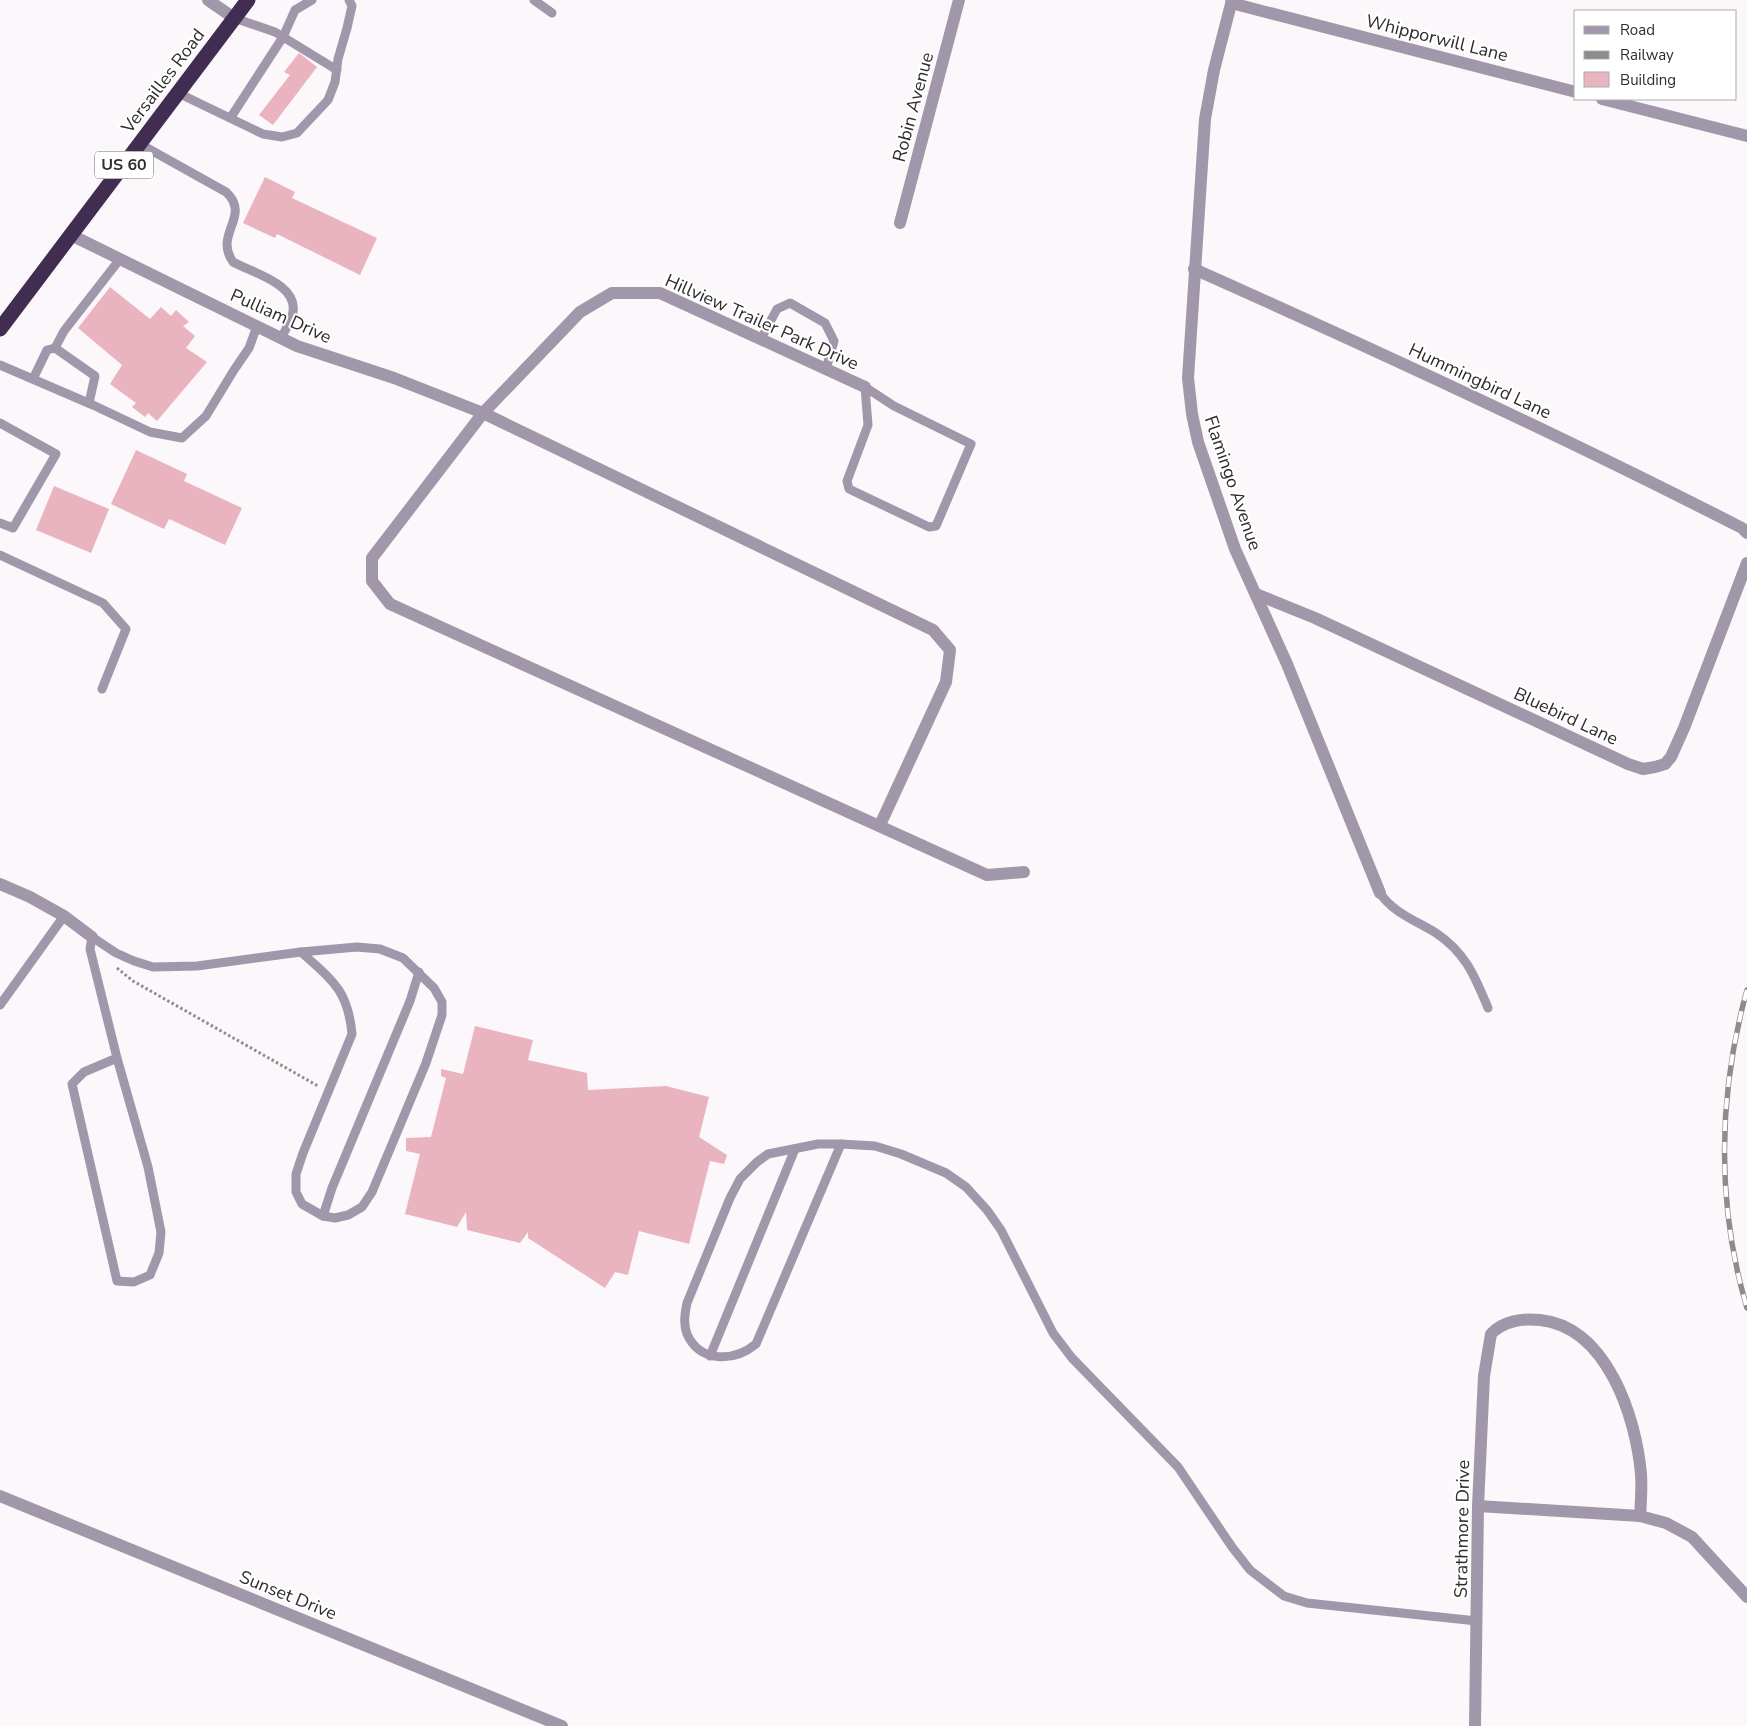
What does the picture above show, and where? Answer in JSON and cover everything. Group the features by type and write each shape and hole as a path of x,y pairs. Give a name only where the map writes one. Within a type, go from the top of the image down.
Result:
{"highway":[{"name":"Versailles Road","path":"0,329 248,0"}],"street":[{"path":"208,0 234,18"},
{"name":"Robin Avenue","path":"900,223 959,0"},
{"name":"Whipporwill Lane","path":"1231,2 1574,91"},
{"name":"Flamingo Avenue","path":"1231,2 1214,70 1205,119 1188,378 1192,414 1198,442 1235,549 1287,664 1380,893"},
{"path":"1606,100 1747,136"},
{"name":"Pulliam Drive","path":"71,235 297,346 394,378 483,413 934,630 950,650 946,682 880,825"},
{"name":"Hummingbird Lane","path":"1194,268 1639,475 1742,528 1747,533"},
{"name":"Hillview Trailer Park Drive","path":"865,387 660,293 612,293 580,312 483,413 372,558 372,581 390,604 987,875 1024,872"},
{"name":"Bluebird Lane","path":"1256,594 1315,618 1628,764 1643,769 1665,764 1670,757 1684,728 1747,563"},
{"path":"0,884 30,897 64,916 92,937"},
{"name":"Strathmore Drive","path":"1475,1726 1478,1506 1484,1376 1491,1334 1495,1330 1517,1320 1548,1321 1578,1334 1592,1347 1613,1378 1621,1395 1632,1430 1642,1479 1640,1516"},
{"name":"Sunset Drive","path":"0,1496 562,1726"},
{"path":"1478,1506 1640,1516 1666,1523 1692,1537 1747,1597"}],"lane":[{"path":"231,117 284,37 295,10 312,0"},
{"path":"178,93 263,134 282,137 297,133 328,100 335,82 338,59 348,28 352,6 349,0"},
{"path":"534,0 552,13"},
{"path":"234,18 275,32 337,70"},
{"path":"140,144 226,192 234,199 236,207 226,246 228,255 233,262 274,282 287,292 292,301 293,311 292,317 281,338"},
{"path":"33,379 47,350 55,348 64,331 120,259"},
{"path":"761,339 777,309 790,303 825,323 834,341 826,368"},
{"path":"0,365 90,403 150,432 182,438 206,416 249,348 257,326"},
{"path":"55,348 95,376 90,403"},
{"path":"865,387 894,406 971,444 936,526 929,527 849,489 848,482 868,424 865,387"},
{"path":"0,423 56,454 13,528 0,523"},
{"path":"0,555 103,603 126,629 102,689"},
{"path":"1380,893 1385,901 1410,919 1437,934 1462,955 1476,980 1488,1008"},
{"path":"0,1005 64,916"},
{"path":"117,1058 84,1072 72,1084 117,1281 134,1282 150,1275 159,1253 161,1232 148,1167 117,1058 90,949 92,937 116,953 153,967 197,966 301,952 357,946 380,949 403,958 434,988 442,1002 442,1015 426,1063 408,1102 380,1176 362,1207 348,1215 335,1218 323,1216 302,1204 296,1192 296,1174 352,1034 350,1017 343,994 330,977 301,952"},
{"path":"323,1216 332,1188 410,1001 419,972"},
{"path":"841,1144 756,1344 746,1353 730,1357 710,1356 694,1345 686,1333 684,1320 687,1303 730,1198 740,1179 757,1162 768,1154 818,1144 841,1144 875,1146 901,1154 946,1173 966,1188 987,1210 1001,1230 1053,1333 1072,1358 1178,1467 1232,1547 1250,1570 1284,1596 1307,1603 1477,1621"},
{"path":"710,1356 795,1149"}],"path":[{"path":"113,966 142,986 329,1091"}],"building":[{"path":"299,53 317,67 273,125 259,115 290,75 284,72"},
{"path":"265,177 295,192 292,198 377,238 360,275 277,234 275,238 243,223"},
{"path":"110,287 150,319 161,307 171,316 176,310 189,322 183,326 195,336 186,348 207,362 157,421 148,413 145,417 132,407 136,403 110,384 122,365 78,328"},
{"path":"136,450 187,474 184,481 242,508 225,545 169,519 164,529 111,504"},
{"path":"54,486 109,509 91,553 36,530"},
{"path":"475,1026 533,1040 528,1060 587,1073 588,1090 666,1086 709,1097 699,1137 727,1155 724,1164 710,1161 689,1244 639,1231 628,1275 615,1272 605,1288 528,1238 528,1232 520,1243 467,1230 466,1212 457,1227 405,1214 420,1154 406,1151 406,1138 431,1137 446,1078 441,1076 441,1069 463,1074"}],"railway":[{"path":"1747,990 1737,1029 1730,1069 1725,1149 1730,1229 1737,1269 1747,1308"}]}
